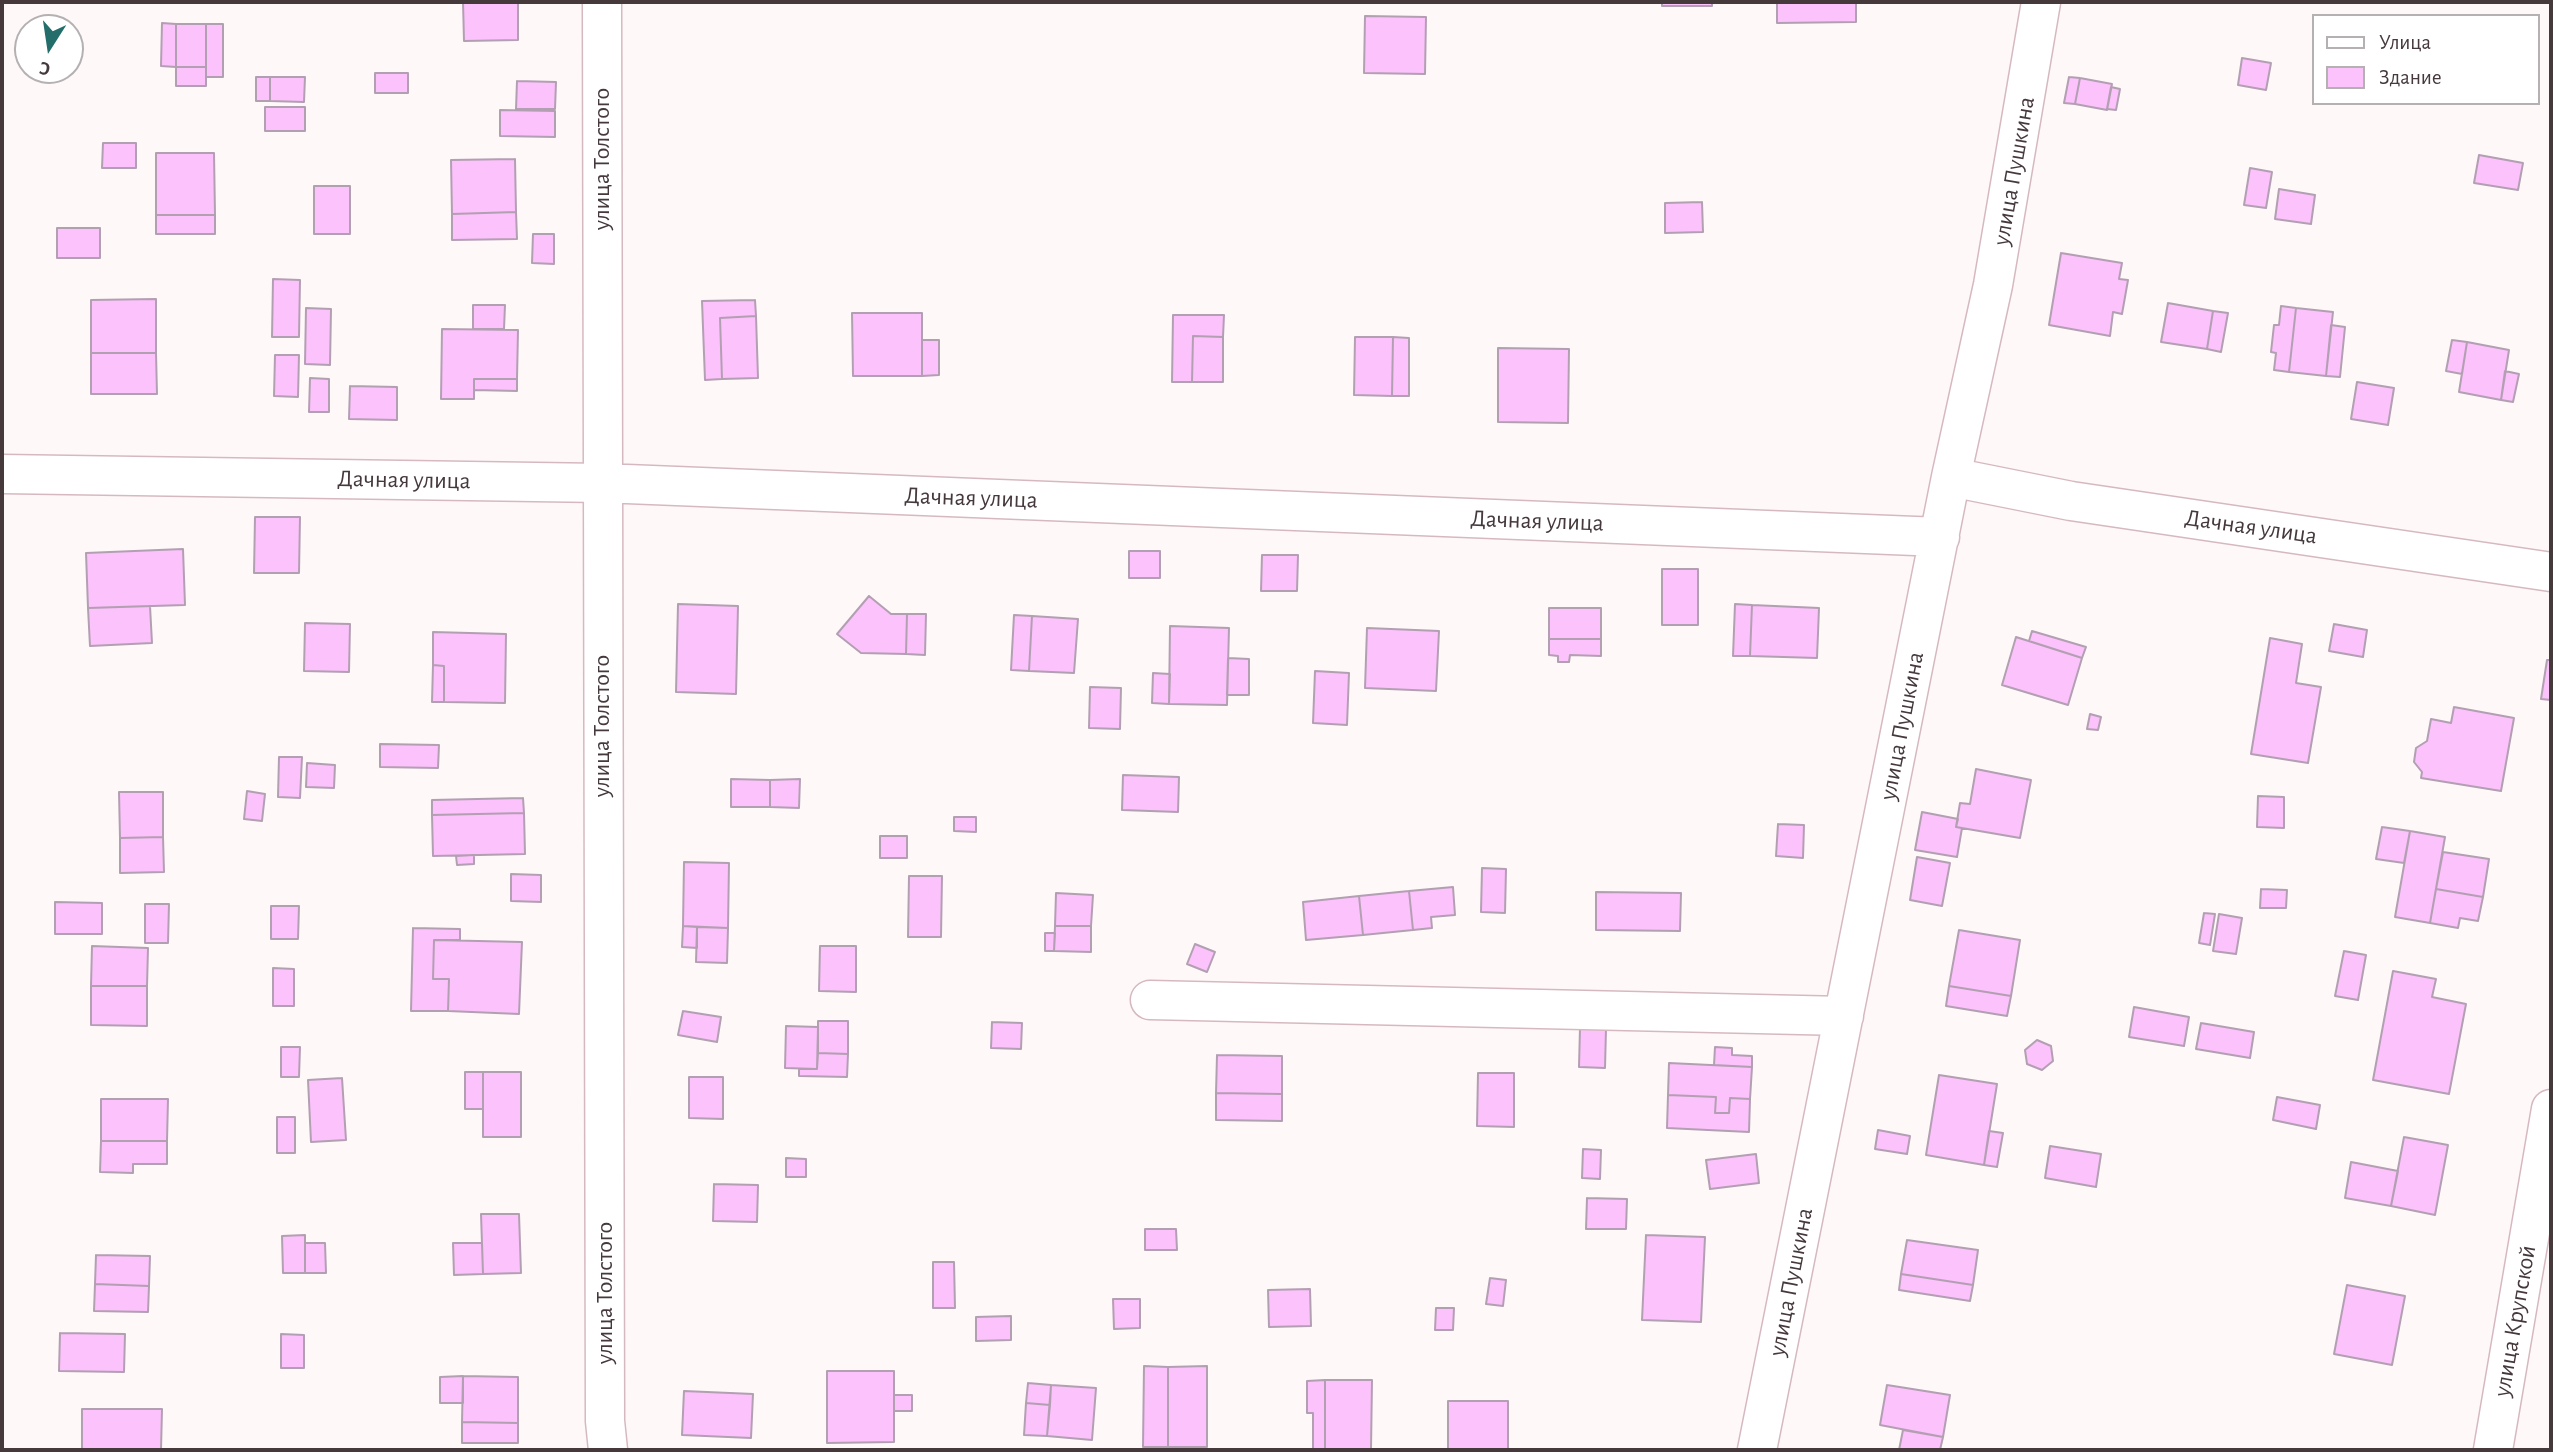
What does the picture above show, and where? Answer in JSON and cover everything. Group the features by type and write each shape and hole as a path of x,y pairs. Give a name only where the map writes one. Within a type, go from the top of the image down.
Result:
{"street":[{"name":"улица Толстого","path":"602,2 605,1421 608,1450"},
{"name":"улица Пушкина","path":"1757,1450 1951,477 1995,271 2041,2"},
{"name":"Дачная улица","path":"2,474 602,483 1940,537"},
{"name":"Дачная улица","path":"1951,477 2071,501 2551,572"},
{"path":"1150,1000 1844,1016"},
{"name":"улица Крупской","path":"2493,1450 2551,1109"}],"building":[{"path":"463,2 518,2 518,40 464,41"},
{"path":"1662,2 1712,2 1712,6 1662,6"},
{"path":"1777,2 1856,2 1856,22 1777,23"},
{"path":"1365,16 1426,17 1425,74 1364,73"},
{"path":"162,23 176,24 176,67 161,66"},
{"path":"176,24 206,24 206,67 176,67"},
{"path":"206,24 223,24 223,77 206,77"},
{"path":"2242,58 2271,63 2266,90 2238,85"},
{"path":"176,67 206,67 206,86 176,86"},
{"path":"375,73 408,73 408,93 375,93"},
{"path":"256,77 270,77 270,101 256,101"},
{"path":"270,77 305,77 304,102 270,101"},
{"path":"2069,77 2080,78 2075,104 2064,103"},
{"path":"2080,78 2112,84 2107,110 2075,104"},
{"path":"517,81 556,82 555,109 516,109"},
{"path":"2111,87 2120,89 2116,110 2107,109"},
{"path":"265,107 305,107 305,131 265,131"},
{"path":"500,110 555,111 555,137 500,136"},
{"path":"103,143 136,143 136,168 102,168"},
{"path":"156,153 214,153 215,215 156,215"},
{"path":"2479,155 2523,163 2518,190 2474,183"},
{"path":"515,159 516,212 452,214 451,160"},
{"path":"2250,168 2272,172 2266,208 2244,205"},
{"path":"314,186 350,186 350,234 314,234"},
{"path":"2279,189 2315,195 2311,224 2275,219"},
{"path":"1702,202 1703,232 1665,233 1665,203"},
{"path":"516,212 517,239 452,240 452,214"},
{"path":"156,215 215,215 215,234 156,234"},
{"path":"57,228 100,228 100,258 57,258"},
{"path":"533,234 554,234 554,264 532,263"},
{"path":"2061,253 2122,263 2119,279 2128,280 2122,314 2113,312 2110,336 2049,325"},
{"path":"273,279 300,280 299,337 272,337"},
{"path":"156,299 156,353 91,353 91,300"},
{"path":"755,300 756,316 720,318 722,379 705,380 702,301"},
{"path":"2168,303 2213,311 2207,349 2161,342"},
{"path":"473,305 505,305 504,329 473,329"},
{"path":"2281,306 2296,308 2289,372 2274,370 2276,353 2271,352 2274,325 2279,325"},
{"path":"306,308 331,309 330,365 305,364"},
{"path":"2296,308 2333,312 2326,376 2289,372"},
{"path":"2213,311 2228,313 2221,352 2207,349"},
{"path":"852,313 922,313 922,376 853,376"},
{"path":"1173,315 1224,315 1223,337 1193,336 1192,382 1172,382"},
{"path":"756,316 758,378 722,379 720,318"},
{"path":"2331,325 2345,327 2340,377 2326,376"},
{"path":"442,329 518,330 517,379 474,379 474,399 441,399"},
{"path":"1193,336 1223,337 1223,382 1192,382"},
{"path":"1355,337 1393,337 1392,396 1354,395"},
{"path":"1393,337 1409,338 1409,396 1392,396"},
{"path":"922,340 939,340 939,375 922,376"},
{"path":"2452,340 2467,342 2462,374 2446,371"},
{"path":"2467,342 2509,350 2501,400 2459,392"},
{"path":"1498,348 1569,349 1568,423 1498,422"},
{"path":"91,353 156,353 157,394 91,394"},
{"path":"275,355 299,355 298,397 274,396"},
{"path":"2505,371 2519,374 2513,402 2501,400"},
{"path":"310,378 329,379 329,412 309,412"},
{"path":"474,379 517,379 517,391 474,390"},
{"path":"2357,382 2394,388 2388,425 2351,419"},
{"path":"350,386 397,387 397,420 349,419"},
{"path":"255,517 300,517 299,573 254,573"},
{"path":"183,549 185,605 88,608 86,553"},
{"path":"1129,551 1160,551 1160,578 1129,578"},
{"path":"1262,555 1298,555 1297,591 1261,591"},
{"path":"1662,569 1698,569 1698,625 1662,625"},
{"path":"869,596 891,614 907,614 906,654 861,653 837,634"},
{"path":"678,604 738,606 736,694 676,692"},
{"path":"1735,604 1752,605 1750,656 1733,656"},
{"path":"1752,605 1819,608 1817,658 1750,656"},
{"path":"150,606 152,643 90,646 88,608"},
{"path":"1549,608 1601,608 1601,639 1549,639"},
{"path":"907,614 926,614 925,655 906,654"},
{"path":"1014,615 1032,616 1029,671 1011,670"},
{"path":"1032,616 1078,619 1074,673 1029,671"},
{"path":"305,623 350,624 349,672 304,671"},
{"path":"2334,624 2367,630 2363,657 2329,651"},
{"path":"1170,626 1229,628 1227,705 1169,704"},
{"path":"1367,628 1439,631 1436,691 1365,688"},
{"path":"2032,631 2086,647 2082,658 2029,641"},
{"path":"433,632 506,634 505,703 444,702 444,666 433,665"},
{"path":"2016,637 2082,658 2068,705 2002,685"},
{"path":"2270,638 2302,644 2296,683 2321,687 2308,763 2251,754"},
{"path":"1549,639 1601,639 1601,656 1570,655 1569,662 1558,662 1558,656 1549,655"},
{"path":"1228,658 1249,659 1249,695 1227,695"},
{"path":"2547,660 2551,660 2551,700 2541,699"},
{"path":"433,665 444,666 444,702 432,702"},
{"path":"1315,671 1349,673 1347,725 1313,723"},
{"path":"1153,673 1170,674 1169,704 1152,703"},
{"path":"1090,687 1121,688 1120,729 1089,728"},
{"path":"2454,707 2514,718 2501,791 2421,778 2422,772 2414,762 2416,748 2427,741 2431,719 2451,723"},
{"path":"2090,714 2101,717 2098,730 2087,729"},
{"path":"380,744 439,745 438,768 380,767"},
{"path":"279,757 302,757 300,798 278,797"},
{"path":"307,763 335,765 334,788 306,787"},
{"path":"1976,769 2031,780 2020,838 1956,827 1960,803 1970,804"},
{"path":"1123,775 1179,777 1178,812 1122,810"},
{"path":"731,779 770,780 770,807 731,807"},
{"path":"800,779 799,808 770,807 770,780"},
{"path":"247,791 265,794 262,821 244,819"},
{"path":"119,792 163,792 163,837 120,838"},
{"path":"2258,796 2284,797 2284,828 2257,827"},
{"path":"523,798 524,813 432,815 432,800"},
{"path":"1922,812 1958,819 1956,827 1962,828 1957,857 1915,850"},
{"path":"524,813 525,854 433,856 432,815"},
{"path":"954,817 976,817 976,832 954,831"},
{"path":"1778,824 1804,825 1803,858 1776,856"},
{"path":"2382,827 2410,831 2404,863 2376,859"},
{"path":"2410,831 2445,837 2430,923 2395,917"},
{"path":"880,836 907,836 907,858 880,858"},
{"path":"163,837 164,872 120,873 120,838"},
{"path":"2443,852 2489,859 2483,897 2436,889"},
{"path":"474,855 474,864 457,865 456,856"},
{"path":"1917,857 1950,863 1942,906 1910,900"},
{"path":"684,862 729,863 728,928 683,926"},
{"path":"1482,868 1506,869 1505,913 1481,912"},
{"path":"511,874 541,875 541,902 511,901"},
{"path":"909,876 942,876 941,937 908,937"},
{"path":"1453,887 1455,915 1431,917 1432,928 1413,930 1409,891"},
{"path":"2261,889 2287,890 2286,908 2260,908"},
{"path":"2436,889 2483,897 2478,921 2460,918 2458,928 2430,923"},
{"path":"1409,891 1413,930 1363,935 1359,896"},
{"path":"1596,892 1681,893 1680,931 1596,930"},
{"path":"1056,893 1093,895 1091,926 1055,926"},
{"path":"1359,896 1363,935 1306,940 1303,902"},
{"path":"55,902 102,903 102,934 55,934"},
{"path":"145,904 169,904 168,943 145,943"},
{"path":"271,906 299,906 298,939 271,939"},
{"path":"2204,913 2215,914 2210,945 2199,943"},
{"path":"2219,914 2242,918 2236,954 2213,951"},
{"path":"683,926 697,927 697,948 682,947"},
{"path":"1055,926 1091,926 1091,952 1054,951"},
{"path":"697,927 728,928 727,963 696,962"},
{"path":"413,928 460,929 460,940 434,940 433,979 449,979 448,1011 411,1011"},
{"path":"1959,930 2020,940 2011,996 1949,986"},
{"path":"1045,933 1055,933 1054,951 1045,951"},
{"path":"434,940 522,942 519,1014 448,1011 449,979 433,979"},
{"path":"1195,944 1215,952 1207,972 1187,964"},
{"path":"92,946 148,948 147,986 91,986"},
{"path":"820,946 856,946 856,992 819,991"},
{"path":"2344,951 2366,955 2358,1000 2335,996"},
{"path":"273,968 294,969 294,1006 273,1006"},
{"path":"2393,971 2436,979 2432,997 2466,1004 2449,1094 2373,1080"},
{"path":"91,986 147,986 147,1026 91,1025"},
{"path":"1949,986 2011,996 2007,1016 1946,1006"},
{"path":"2134,1007 2189,1017 2184,1046 2129,1037"},
{"path":"683,1011 721,1017 717,1042 678,1035"},
{"path":"818,1021 848,1021 848,1054 818,1053"},
{"path":"992,1022 1022,1023 1021,1049 991,1048"},
{"path":"2201,1023 2254,1032 2250,1058 2196,1049"},
{"path":"786,1026 818,1027 817,1069 785,1068"},
{"path":"1580,1028 1606,1029 1605,1068 1579,1067"},
{"path":"2037,1040 2051,1046 2053,1061 2042,1070 2027,1064 2025,1050"},
{"path":"281,1047 300,1047 299,1077 281,1077"},
{"path":"1715,1047 1732,1048 1732,1055 1752,1056 1752,1067 1714,1065"},
{"path":"818,1053 848,1054 847,1077 799,1076 799,1069 817,1069"},
{"path":"1217,1055 1282,1056 1282,1094 1216,1093"},
{"path":"1669,1063 1752,1067 1750,1099 1730,1098 1729,1113 1715,1113 1716,1097 1668,1095"},
{"path":"465,1072 483,1072 483,1109 465,1109"},
{"path":"483,1072 521,1072 521,1137 483,1137"},
{"path":"1478,1073 1514,1073 1514,1127 1477,1126"},
{"path":"1939,1075 1997,1084 1984,1165 1926,1155"},
{"path":"689,1077 723,1077 723,1119 689,1118"},
{"path":"342,1078 346,1140 311,1142 308,1080"},
{"path":"1216,1093 1282,1094 1282,1121 1216,1120"},
{"path":"1668,1095 1716,1097 1715,1113 1729,1113 1730,1098 1750,1099 1749,1132 1667,1128"},
{"path":"2277,1097 2320,1105 2316,1129 2273,1120"},
{"path":"101,1099 168,1099 167,1141 101,1141"},
{"path":"277,1117 295,1117 295,1153 277,1153"},
{"path":"1878,1130 1910,1136 1907,1154 1875,1149"},
{"path":"1989,1131 2003,1133 1997,1167 1984,1165"},
{"path":"2404,1137 2448,1145 2435,1215 2391,1206"},
{"path":"101,1141 167,1141 167,1164 133,1164 133,1173 100,1172"},
{"path":"2050,1146 2101,1154 2096,1187 2045,1178"},
{"path":"1583,1149 1601,1150 1600,1179 1582,1178"},
{"path":"1756,1154 1759,1183 1710,1189 1706,1160"},
{"path":"786,1158 806,1159 806,1177 786,1177"},
{"path":"2351,1162 2398,1171 2391,1206 2345,1198"},
{"path":"714,1184 758,1185 757,1222 713,1221"},
{"path":"1587,1198 1627,1199 1626,1229 1586,1229"},
{"path":"481,1214 519,1214 521,1273 483,1274"},
{"path":"1145,1229 1176,1229 1177,1250 1145,1250"},
{"path":"305,1235 305,1273 283,1273 282,1236"},
{"path":"1646,1235 1705,1237 1701,1322 1642,1320"},
{"path":"1907,1240 1978,1250 1973,1285 1901,1274"},
{"path":"305,1243 325,1243 326,1273 305,1273"},
{"path":"453,1243 482,1243 483,1274 454,1275"},
{"path":"96,1255 150,1256 149,1286 95,1284"},
{"path":"933,1262 954,1262 955,1308 933,1308"},
{"path":"1901,1274 1973,1285 1970,1301 1899,1290"},
{"path":"1490,1278 1506,1280 1503,1306 1486,1304"},
{"path":"95,1284 149,1286 148,1312 94,1311"},
{"path":"2347,1285 2405,1296 2392,1365 2334,1354"},
{"path":"1310,1289 1311,1326 1269,1327 1268,1290"},
{"path":"1113,1299 1140,1299 1140,1328 1114,1329"},
{"path":"1436,1308 1454,1308 1453,1330 1435,1330"},
{"path":"1011,1316 1011,1340 976,1341 976,1317"},
{"path":"60,1333 125,1334 124,1372 59,1371"},
{"path":"281,1334 304,1335 304,1368 281,1368"},
{"path":"1144,1366 1168,1367 1168,1447 1143,1447"},
{"path":"1207,1366 1207,1447 1168,1447 1168,1367"},
{"path":"827,1371 894,1371 894,1442 827,1443"},
{"path":"463,1376 463,1403 440,1403 440,1377"},
{"path":"463,1376 518,1377 518,1423 462,1422"},
{"path":"1325,1380 1372,1380 1371,1450 1325,1450"},
{"path":"1325,1380 1325,1450 1313,1450 1313,1413 1307,1413 1307,1381"},
{"path":"1028,1383 1051,1385 1050,1405 1026,1403"},
{"path":"1051,1385 1096,1388 1092,1440 1047,1436"},
{"path":"1887,1385 1950,1395 1943,1437 1880,1425"},
{"path":"684,1391 753,1394 751,1438 682,1435"},
{"path":"894,1395 912,1395 912,1411 894,1411"},
{"path":"1448,1401 1508,1401 1508,1450 1448,1450"},
{"path":"1026,1403 1050,1405 1047,1436 1024,1435"},
{"path":"82,1409 162,1409 161,1450 82,1450"},
{"path":"462,1422 518,1423 518,1443 462,1443"},
{"path":"1903,1430 1943,1437 1940,1450 1899,1450"}]}
